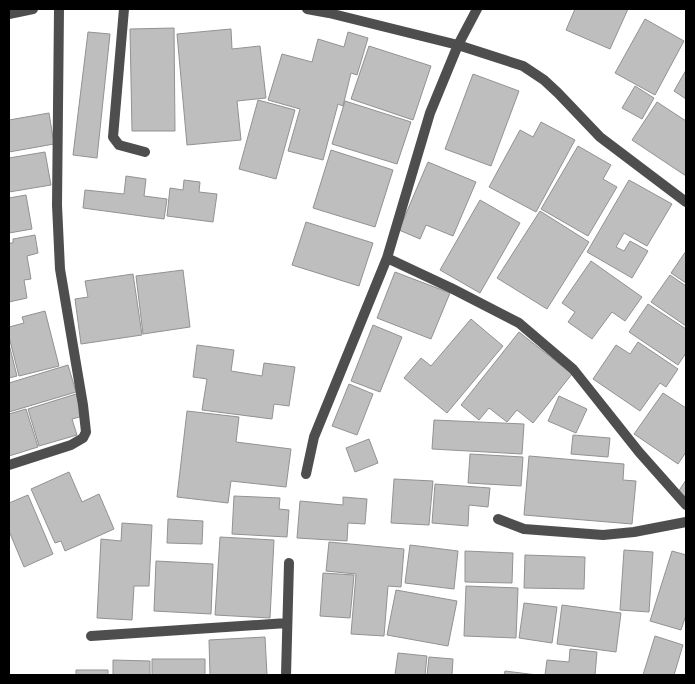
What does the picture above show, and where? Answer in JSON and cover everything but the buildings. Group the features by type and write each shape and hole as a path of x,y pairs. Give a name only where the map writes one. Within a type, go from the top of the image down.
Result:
{"street":[{"path":"9,14 33,9"},
{"path":"9,465 71,445 82,438 86,432 60,269 57,205 59,9"},
{"path":"124,9 113,137 119,145 144,152"},
{"path":"307,9 329,12 458,45 523,66 558,92 600,137 686,202"},
{"path":"306,474 314,437 386,258 430,112 458,45 477,9"},
{"path":"386,258 451,288 519,323 573,368 639,452 686,505"},
{"path":"498,519 524,529 603,535 634,532 686,522"},
{"path":"286,675 289,563"},
{"path":"91,636 287,623"}]}
